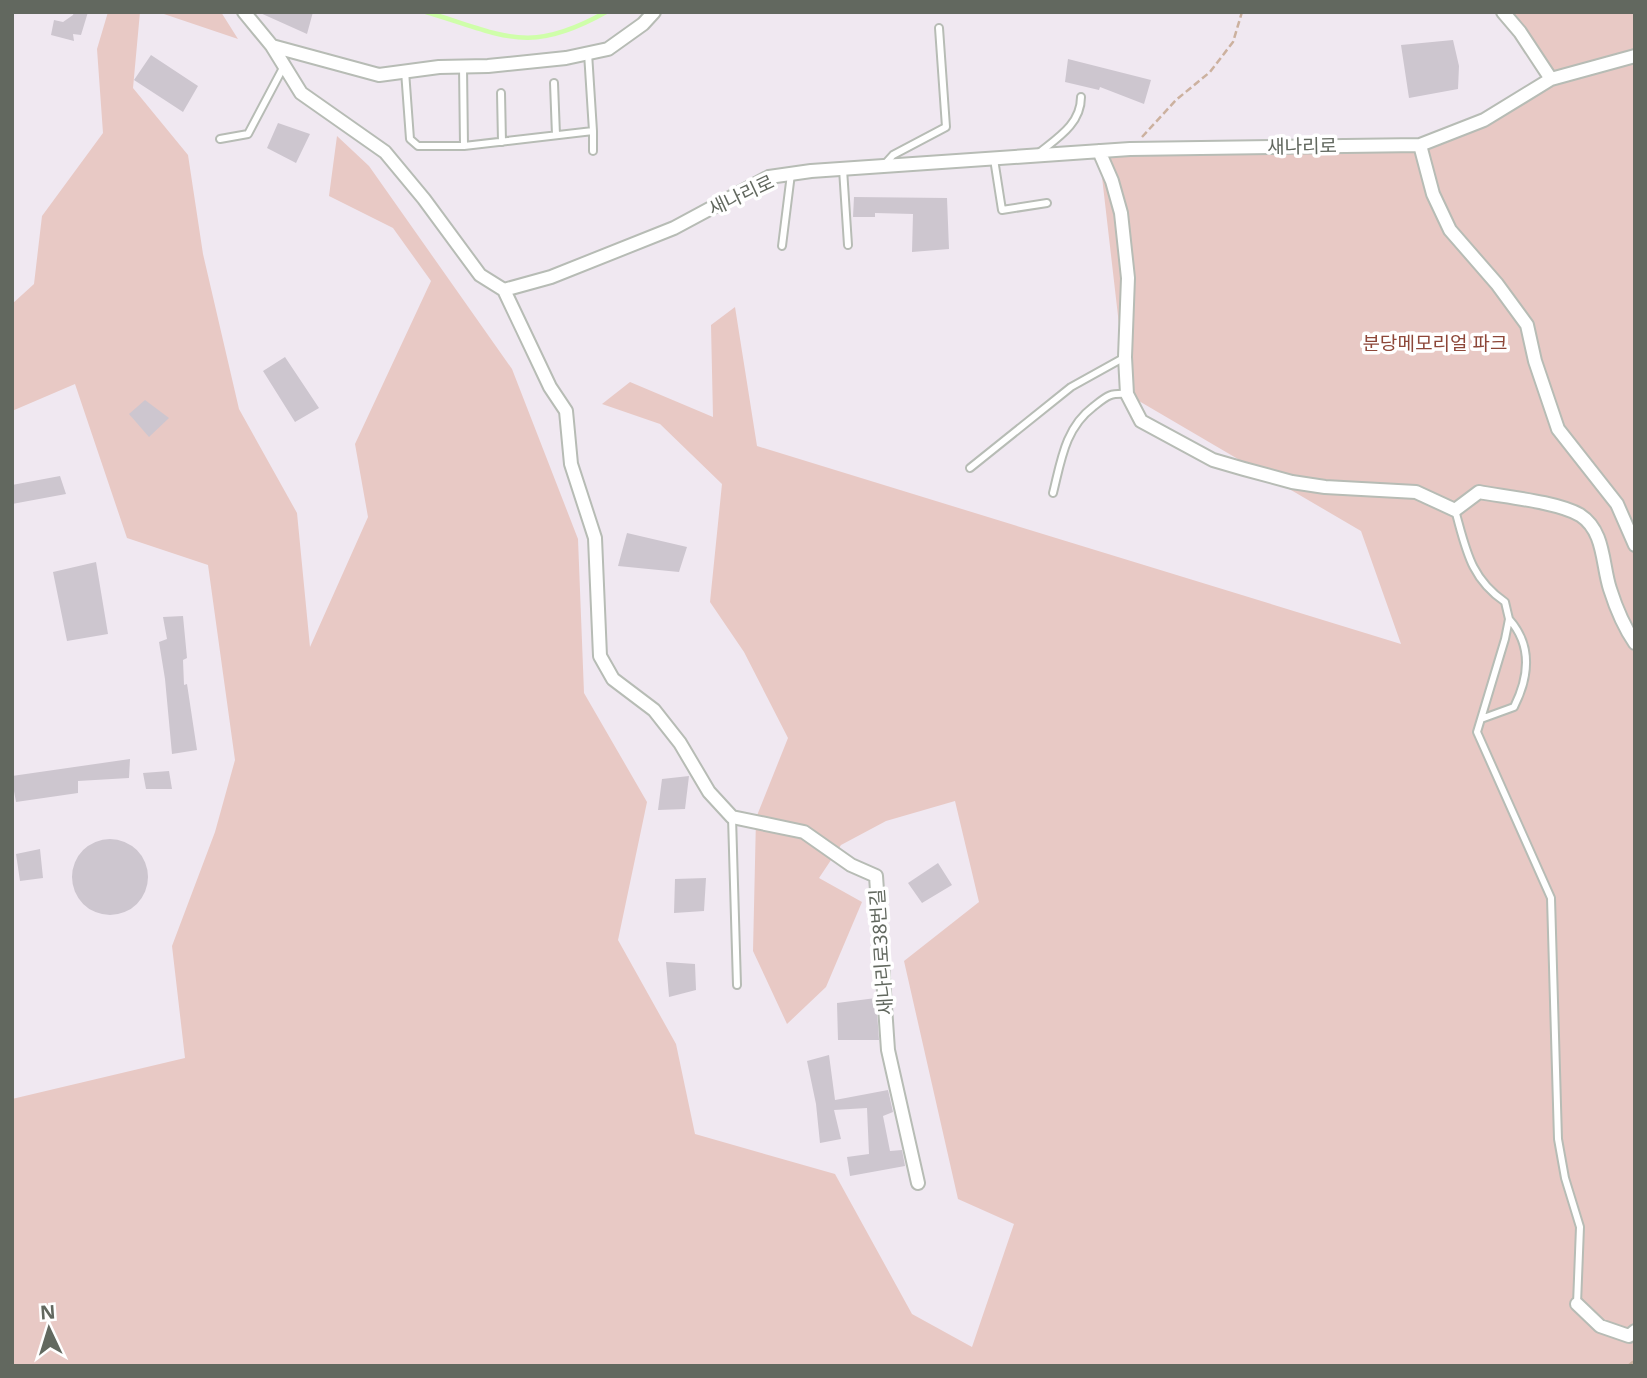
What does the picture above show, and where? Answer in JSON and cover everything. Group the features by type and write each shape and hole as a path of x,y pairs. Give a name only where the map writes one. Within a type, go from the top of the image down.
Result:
{"street":[{"path":"244,12 272,46 301,93 385,152 424,199 480,275 504,290 551,387 566,411 571,464 595,538 600,656 613,679 654,710 680,743 709,792 732,817"},
{"path":"272,46 379,75 463,66 501,65 566,58 608,49 643,24 654,12"},
{"path":"1503,12 1520,32 1551,79"},
{"path":"1635,56 1551,79 1484,120 1420,145 1433,194 1450,230 1497,284 1527,324 1535,360 1558,429 1618,504 1635,545"},
{"name":"새나리로","path":"504,290 551,277 674,228 769,177 843,169 1130,149 1420,145"},
{"path":"1099,151 1112,181 1121,214 1128,278 1125,357 1127,394 1141,421 1213,460 1292,482 1369,491 1416,492 1455,510 1479,492 1562,508 1581,516 1593,528 1606,563 1612,595 1635,643"},
{"name":"새나리로38번길","path":"732,817 804,832 852,865 876,876 888,1050 918,1183"},
{"path":"1577,1304 1600,1326 1629,1336 1635,1331"}],"lane":[{"path":"883,166 893,155 946,127 939,28"},
{"path":"588,53 593,151"},
{"path":"220,139 248,134 284,65"},
{"path":"463,66 464,146"},
{"path":"405,71 410,139 418,146 464,146 593,131"},
{"path":"554,83 556,135"},
{"path":"502,93 502,142"},
{"path":"1036,156 1066,131 1081,110 1081,97"},
{"path":"994,159 1002,210 1047,203"},
{"path":"843,169 848,245"},
{"path":"782,246 791,174"},
{"path":"970,468 1071,387 1125,357"},
{"path":"1053,493 1069,432 1083,414 1111,393 1127,394"},
{"path":"1455,510 1476,575 1505,602 1509,619 1477,733 1551,898 1558,1139 1565,1178 1580,1227 1577,1304"},
{"path":"1481,719 1514,708 1527,675 1520,631 1509,619"},
{"path":"732,817 737,985"}],"path":[{"path":"1130,149 1176,100 1210,72 1233,42 1242,12"},
{"path":"1628,1366 1635,1360"}],"green space":[{"name":"분당메모리얼 파크","path":"108,12 140,12 133,88 188,155 203,254 239,409 297,513 310,647 368,517 355,444 431,281 393,228 329,196 337,136 369,166 512,369 578,539 584,693 647,802 618,940 676,1044 695,1134 835,1174 912,1314 972,1347 1014,1224 958,1199 904,961 979,902 955,801 886,821 841,845 819,878 862,902 826,987 787,1024 753,951 756,818 788,738 744,652 710,602 722,484 660,424 602,404 630,382 713,417 711,325 735,307 757,446 1401,644 1361,531 1127,394 1099,151 1420,145 1551,79 1500,12 1635,12 1635,1366 12,1366 12,1099 185,1058 172,946 215,832 235,760 208,565 127,538 75,384 12,411 12,304 34,284 42,216 103,133 97,49"},
{"path":"158,12 221,12 238,39"}],"building":[{"path":"74,12 88,12 81,35 73,34 74,41 51,35 54,20 63,22"},
{"path":"258,12 313,12 307,34"},
{"path":"1453,40 1459,66 1458,89 1409,98 1401,45"},
{"path":"151,55 198,86 183,112 134,80"},
{"path":"1068,59 1151,80 1144,104 1100,87 1099,90 1065,82"},
{"path":"278,123 310,134 296,163 267,148"},
{"path":"854,197 947,198 949,249 912,252 913,214 875,213 875,217 853,217"},
{"path":"285,357 319,408 295,422 263,371"},
{"path":"145,400 169,418 149,437 129,414"},
{"path":"60,476 66,494 12,504 12,485"},
{"path":"627,533 687,547 679,572 618,566"},
{"path":"96,562 108,634 67,641 53,572"},
{"path":"183,616 187,658 183,660 184,685 187,684 197,750 172,754 159,642 167,639 163,617"},
{"path":"130,759 129,778 78,781 78,793 16,802 12,791 12,776"},
{"path":"169,771 172,789 146,789 143,773"},
{"path":"689,776 685,809 658,810 662,779"},
{"path":"110,839 125,842 137,850 145,862 148,877 145,892 137,904 125,912 110,915 95,912 83,904 75,892 72,877 75,862 83,850 95,842"},
{"path":"40,849 43,878 20,881 16,854"},
{"path":"938,863 952,885 922,903 908,883"},
{"path":"706,878 704,911 674,913 675,879"},
{"path":"666,962 695,964 696,990 669,997"},
{"path":"876,998 879,1040 838,1040 837,1003"},
{"path":"829,1055 835,1100 888,1090 893,1112 883,1116 890,1151 902,1150 905,1166 850,1176 847,1157 869,1154 867,1108 834,1110 841,1139 820,1143 816,1104 807,1061"}],"waterway":[{"path":"426,12 497,34 516,37 556,34 606,12"}]}
